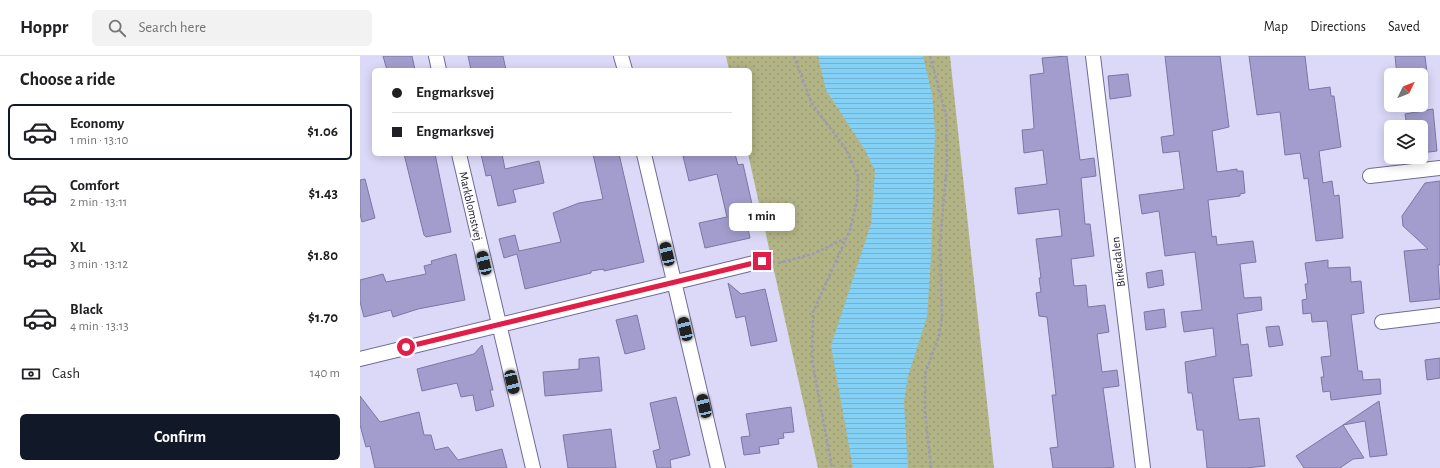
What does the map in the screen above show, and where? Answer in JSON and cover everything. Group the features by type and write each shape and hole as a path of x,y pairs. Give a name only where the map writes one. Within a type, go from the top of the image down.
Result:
{"street":[{"path":"436,56 439,68"},
{"path":"621,56 624,68"},
{"name":"Birkedalen","path":"1093,56 1142,468"},
{"name":"Markblomstvej","path":"459,156 533,468"},
{"path":"644,156 718,468"},
{"path":"1370,176 1440,168"},
{"path":"360,359 762,261"},
{"path":"1382,322 1440,315"}],"path":[{"path":"794,56 812,104 846,149 858,176 857,200 846,237 814,312 812,360 832,468"},
{"path":"930,56 946,115 947,163 940,242 942,317 939,336 925,374 925,412 931,468"},
{"path":"762,261 766,265 813,254 846,237"}],"green space":[{"path":"726,56 950,56 994,468 818,468 748,156 752,156 752,68 729,68"}],"water":[{"path":"818,56 923,56 932,94 935,132 931,258 927,317 908,376 904,402 908,468 853,468 831,346 871,224 875,171 865,150 826,90"}],"building":[{"path":"383,56 412,56 415,68 386,68"},
{"path":"468,56 503,56 506,68 471,68"},
{"path":"1067,56 1080,160 1094,158 1096,176 1081,178 1085,224 1090,224 1094,256 1071,259 1074,286 1086,285 1088,307 1105,305 1109,332 1097,334 1102,372 1117,370 1119,386 1103,388 1114,467 1105,468 1053,468 1050,448 1058,447 1052,395 1056,395 1047,317 1039,316 1036,293 1041,292 1039,278 1041,278 1036,239 1062,236 1059,209 1018,214 1015,188 1047,184 1043,150 1024,153 1022,130 1033,129 1034,127 1030,75 1044,73 1042,58"},
{"path":"1165,56 1220,56 1229,127 1212,131 1217,172 1237,169 1237,171 1243,171 1245,193 1240,194 1240,196 1208,200 1212,237 1216,236 1217,245 1253,241 1256,262 1240,264 1244,298 1261,297 1262,310 1237,314 1241,345 1248,344 1252,376 1233,378 1239,420 1259,418 1265,466 1246,468 1207,468 1203,430 1197,430 1192,393 1188,393 1185,362 1216,356 1213,328 1184,332 1181,312 1202,310 1195,252 1165,256 1159,211 1142,214 1139,195 1184,189 1179,151 1163,153 1161,137 1174,135"},
{"path":"1249,56 1305,56 1309,90 1330,87 1331,96 1334,96 1341,147 1319,151 1323,183 1332,181 1334,196 1339,195 1343,238 1316,241 1308,178 1304,179 1300,153 1285,155 1280,112 1257,115"},
{"path":"1395,56 1425,56 1426,68 1396,68"},
{"path":"1128,74 1131,96 1110,99 1108,76"},
{"path":"1433,109 1437,151 1428,152 1428,120 1406,120 1405,114 1428,112 1428,110"},
{"path":"404,156 435,156 451,232 426,237 424,235"},
{"path":"481,156 502,156 505,169 539,161 544,183 513,190 516,202 498,206 491,175 486,176"},
{"path":"593,156 619,156 644,262 604,271 604,269 591,271 591,273 525,289 517,254 504,258 499,239 515,235 519,251 561,242 553,213 579,203 603,199"},
{"path":"683,156 736,156 738,165 743,164 754,213 745,215 750,238 705,248 699,223 727,217 717,174 689,181"},
{"path":"365,179 375,218 362,222 360,214 360,180"},
{"path":"1440,181 1440,265 1438,265 1440,299 1410,302 1404,251 1428,249 1403,226 1402,216 1425,183"},
{"path":"456,254 465,300 418,309 393,317 391,310 364,317 360,302 360,280 383,274 386,282 426,274 424,266 432,264 431,261"},
{"path":"1328,260 1328,268 1350,267 1351,282 1361,281 1364,313 1351,315 1358,371 1362,371 1363,380 1380,379 1381,394 1331,400 1330,391 1323,392 1321,377 1324,377 1321,357 1331,356 1327,321 1312,322 1311,313 1303,314 1302,300 1307,299 1305,284 1308,284 1305,263"},
{"path":"1162,270 1164,285 1148,288 1146,273"},
{"path":"728,283 741,294 765,289 777,341 751,346 745,316 736,318"},
{"path":"1164,309 1166,327 1146,330 1144,312"},
{"path":"637,315 645,349 625,354 616,320"},
{"path":"1279,326 1283,345 1269,347 1266,327"},
{"path":"482,345 493,390 490,390 494,406 476,411 473,395 461,397 457,383 422,391 417,369 474,354"},
{"path":"599,357 602,391 545,396 543,372 579,369 579,359"},
{"path":"1440,358 1440,378 1427,380 1425,360"},
{"path":"360,396 380,422 419,412 424,435 431,435 435,450 448,447 458,460 502,449 507,468 375,468 370,446 366,447 360,425"},
{"path":"676,397 690,455 670,460 671,468 657,468 653,451 660,449 650,403"},
{"path":"1379,401 1387,455 1370,457 1365,421 1343,425"},
{"path":"791,407 794,432 783,433 784,438 778,439 779,444 759,447 760,453 744,455 741,437 750,436 746,414"},
{"path":"1343,425 1364,458 1353,459 1340,468 1304,468 1296,456"},
{"path":"611,429 616,468 568,468 563,435"}],"route":[{"path":"406,347 762,261"}]}
